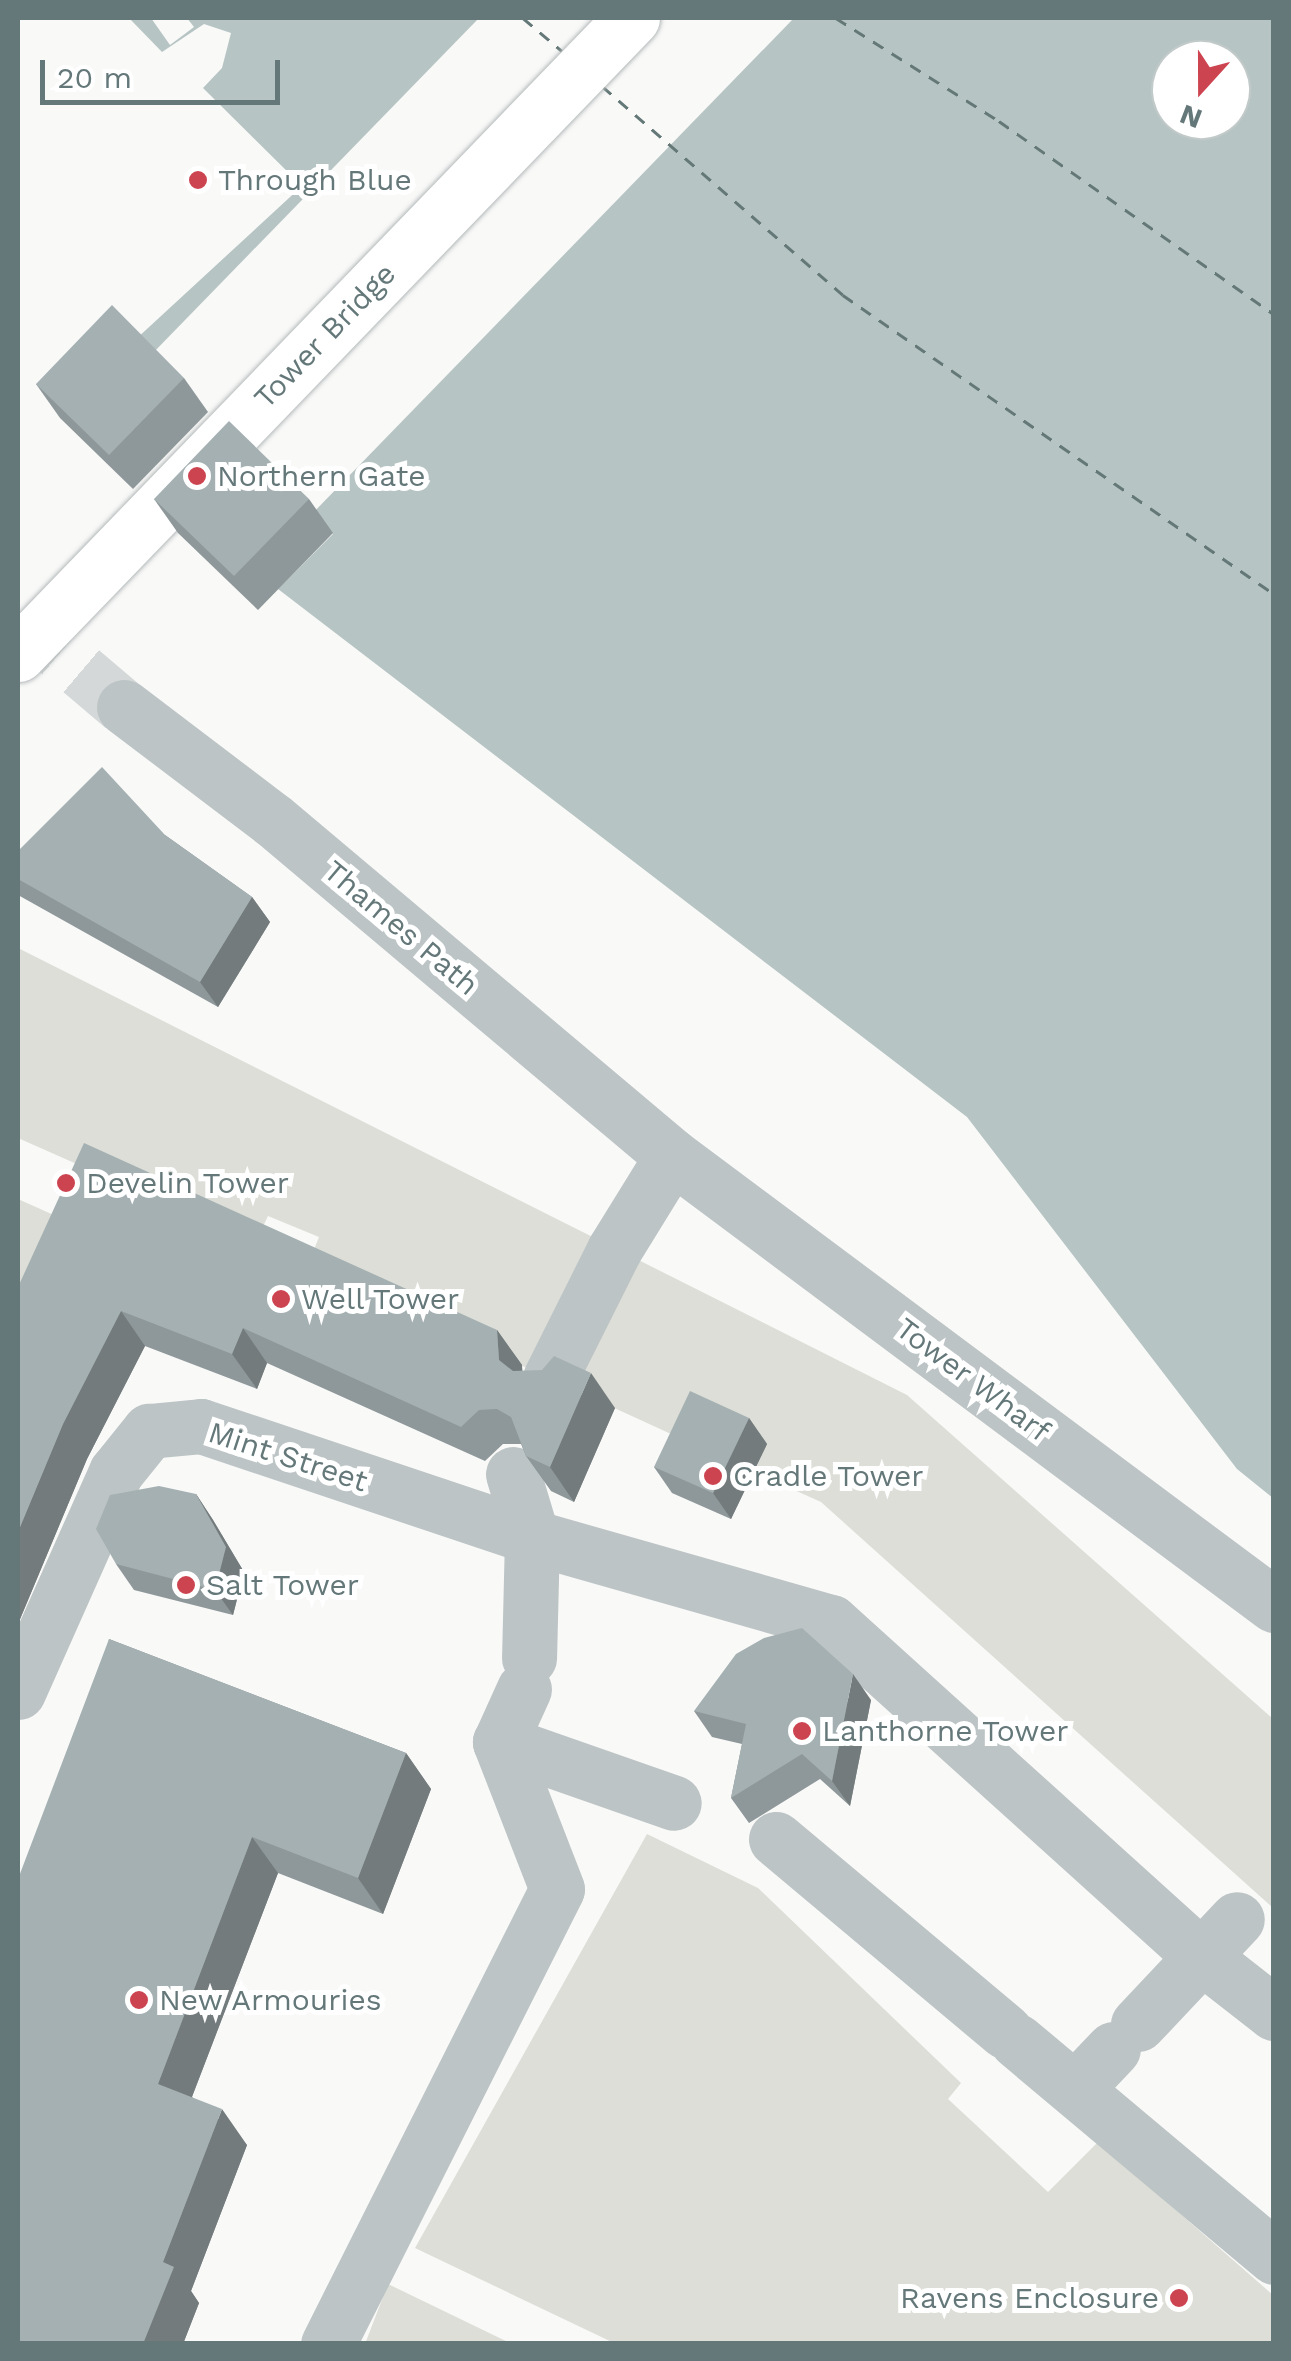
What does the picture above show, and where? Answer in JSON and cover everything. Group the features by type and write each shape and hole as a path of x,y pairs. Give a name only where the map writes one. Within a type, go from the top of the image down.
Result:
{"highway":[{"name":"Tower Bridge","path":"18,654 632,18"}],"street":[{"name":"Thames Path","path":"124,707 273,820 672,1156"},
{"path":"550,1378 614,1250 672,1156"},
{"name":"Tower Wharf","path":"672,1156 1274,1605"},
{"name":"Mint Street","path":"18,1692 116,1472 149,1430 201,1426 532,1537 831,1622 1219,1938 1274,2013"},
{"path":"328,2344 557,1889 500,1742 526,1674 532,1537 514,1474"},
{"path":"500,1742 674,1803"},
{"path":"776,1839 1274,2257"},
{"path":"1075,2089 1219,1938"}],"shaded area":[{"path":"129,18 1273,18 1273,1498 1237,1469 967,1117 278,589 333,534 135,340 302,186 203,88 222,68 231,33 204,24 162,52"},
{"path":"18,948 907,1395 1273,1719 1273,1908 821,1502 754,1472 767,1443 695,1445 307,1267 319,1237 268,1216 255,1243 18,1138"},
{"path":"18,1199 85,1229 18,1375"},
{"path":"647,1834 758,1888 961,2083 948,2099 1048,2192 1098,2142 1273,2295 1273,2343 614,2343 415,2248"},
{"path":"388,2284 510,2343 365,2344"}],"pier":[{"path":"151,18 187,18 194,27 170,45"},
{"path":"479,18 794,18 309,517 151,355"}],"building":[{"path":"112,305 184,378 109,455 36,384"},
{"path":"229,421 309,499 234,576 154,499"},
{"path":"102,767 165,835 252,897 200,982 18,879 18,851"},
{"path":"84,1143 497,1330 499,1360 513,1371 542,1370 554,1356 591,1373 550,1467 526,1456 511,1417 497,1409 479,1410 461,1427 243,1328 232,1354 121,1311 63,1424 18,1532 18,1287"},
{"path":"690,1391 749,1418 713,1493 654,1467"},
{"path":"159,1486 196,1494 226,1547 215,1590 116,1564 96,1529 110,1495"},
{"name":"Lanthorne Tower","path":"802,1628 853,1674 832,1781 802,1754 731,1798 746,1724 694,1711 736,1654 764,1638"},
{"name":"New Armouries","path":"109,1639 406,1753 358,1878 252,1837 158,2084 222,2109 163,2262 174,2267 143,2344 18,2344 18,1879"}],"ferry route":[{"path":"523,18 562,51"},
{"path":"836,18 999,121 1274,314"},
{"path":"602,86 843,295 1274,594"}],"tunnel":[{"path":"18,617 124,707"}],"place":[{"name":"Through Blue","path":"198,180"},
{"name":"Northern Gate","path":"197,476"},
{"name":"Develin Tower","path":"66,1183"},
{"name":"Well Tower","path":"281,1299"},
{"name":"Cradle Tower","path":"713,1476"},
{"name":"Salt Tower","path":"186,1585"},
{"name":"Lanthorne Tower","path":"802,1731"},
{"name":"New Armouries","path":"139,2000"},
{"name":"Ravens Enclosure","path":"1179,2298"}]}
